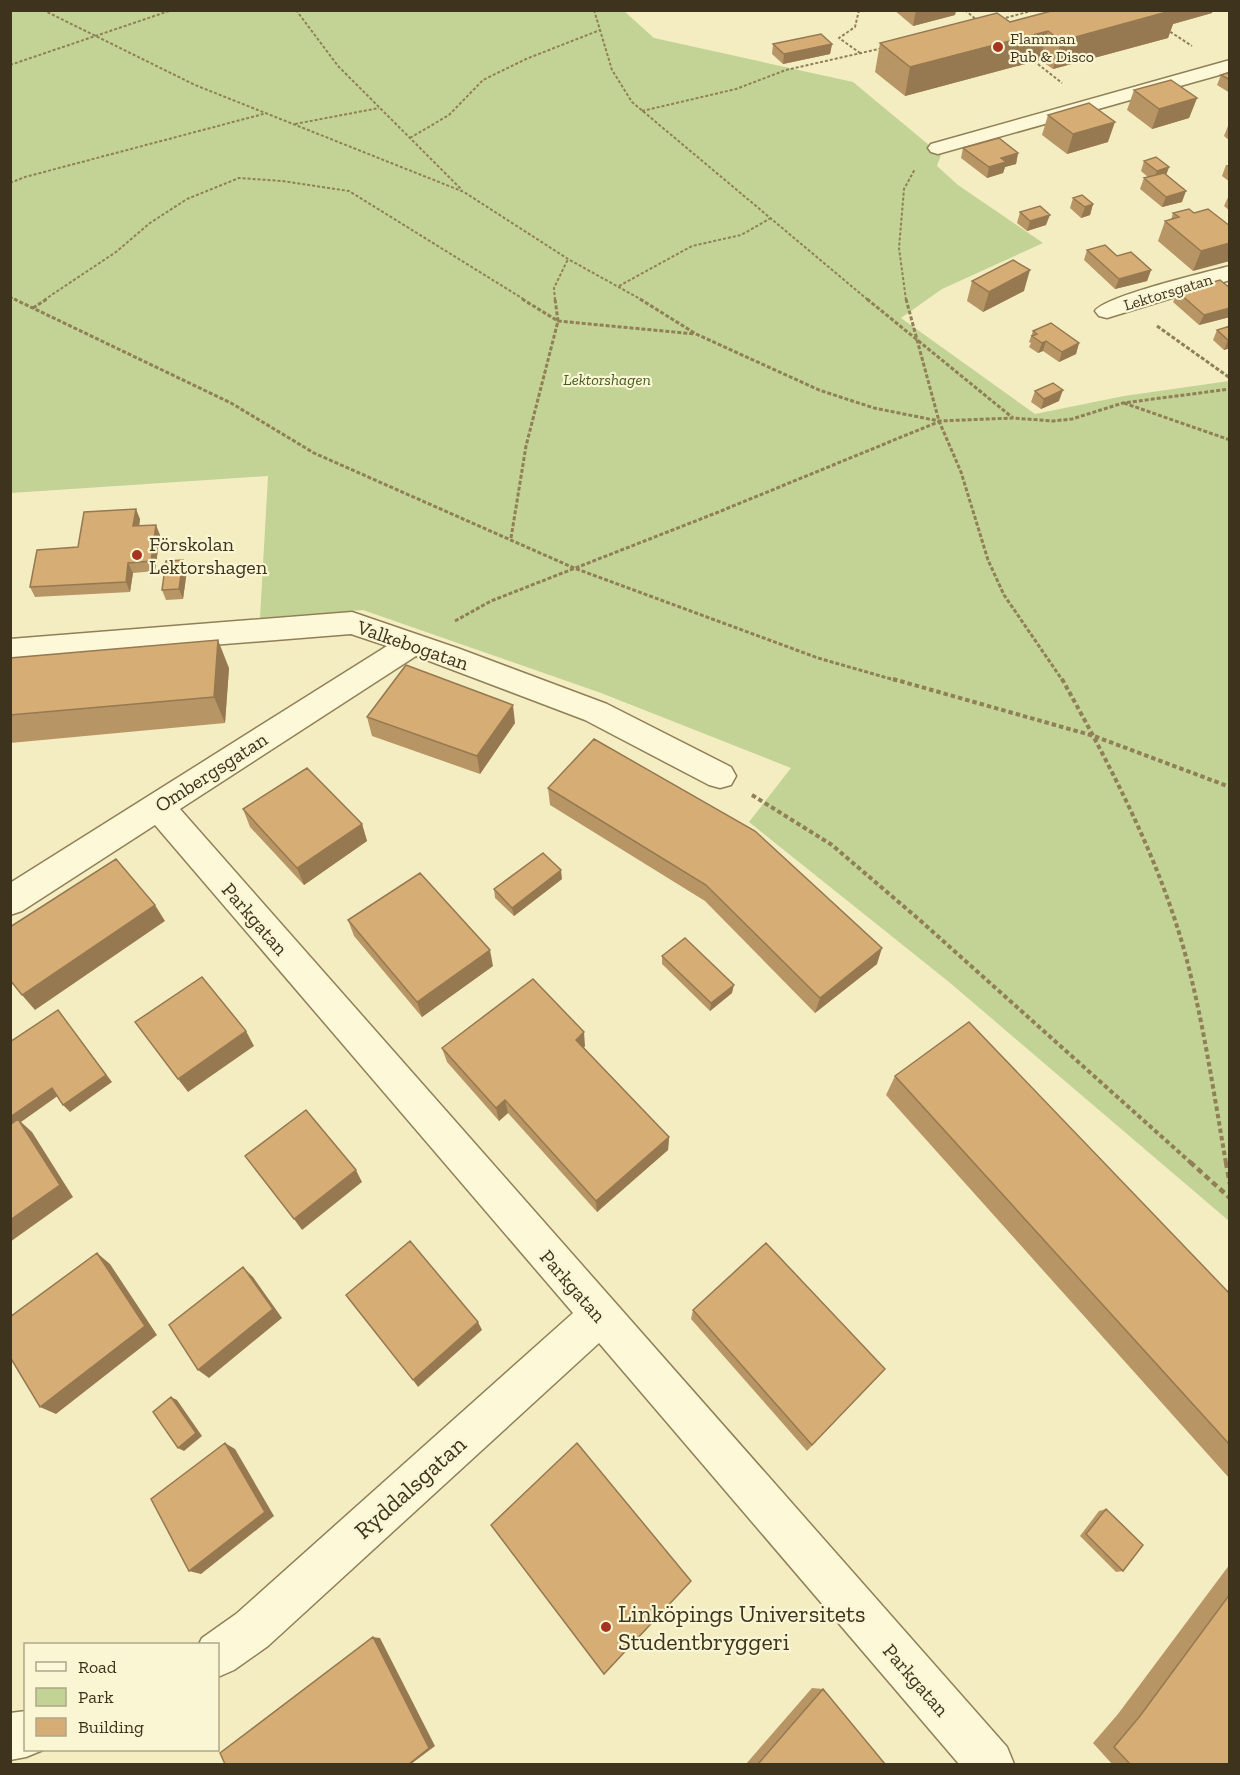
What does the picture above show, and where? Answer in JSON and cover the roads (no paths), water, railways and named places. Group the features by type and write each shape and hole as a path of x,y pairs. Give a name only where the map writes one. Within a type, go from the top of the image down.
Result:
{"street":[{"path":"938,148 1230,66"},
{"name":"Lektorsgatan","path":"1116,307 1230,273"},
{"name":"Valkebogatan","path":"10,650 352,623 596,712 720,776"},
{"name":"Ombergsgatan","path":"10,901 413,644"},
{"name":"Parkgatan","path":"158,806 990,1764"},
{"name":"Ryddalsgatan","path":"219,1652 252,1630 599,1316"}],"place":[{"name":"Flamman Pub & Disco","path":"998,47"},
{"name":"Förskolan Lektorshagen","path":"137,555"},
{"name":"Linköpings Universitets Studentbryggeri","path":"606,1627"}],"park label":[{"name":"Lektorshagen","path":"607,379"}]}
